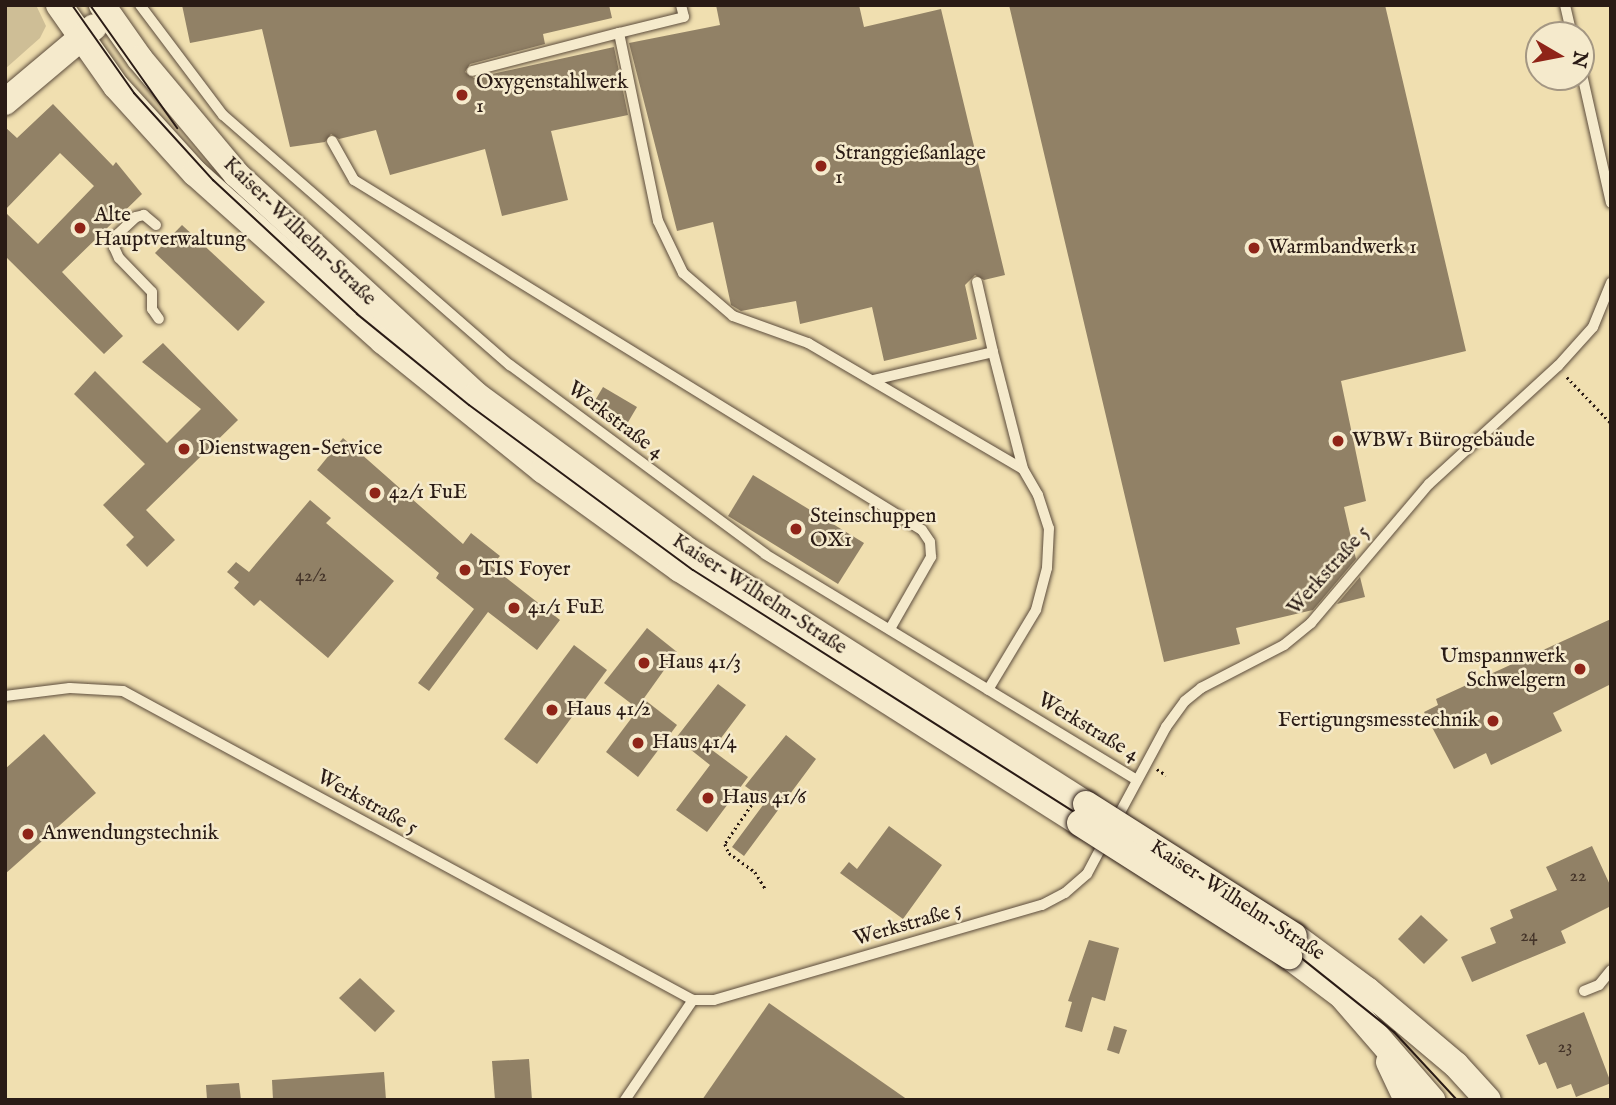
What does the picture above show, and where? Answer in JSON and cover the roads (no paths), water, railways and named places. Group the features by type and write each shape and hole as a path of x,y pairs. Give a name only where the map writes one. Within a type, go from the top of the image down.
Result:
{"main road":[{"name":"Kaiser-Wilhelm-Straße","path":"58,5 116,86 222,198 383,341 543,470 680,569 1083,813"},
{"name":"Kaiser-Wilhelm-Straße","path":"105,10 236,174 476,395 690,552 1083,813 1377,999 1456,1065 1488,1100"},
{"path":"5,102 82,37 105,10"},
{"name":"Kaiser-Wilhelm-Straße","path":"1291,946 1396,1054 1432,1100"},
{"path":"1373,1033 1407,1100"}],"lane":[{"name":"Werkstraße 4","path":"140,5 223,116 510,365 765,554 1137,780"},
{"path":"472,71 684,17 681,5"},
{"path":"619,33 658,221 683,273 733,316 808,343 1023,469"},
{"path":"1586,91 1611,202"},
{"path":"332,141 354,180 922,530 930,542 931,557 890,629"},
{"path":"156,225 144,215 136,217 118,234 114,247 119,258 152,292 152,309 159,319"},
{"path":"977,282 1023,469 1038,495 1049,528 1050,556 1036,610 988,690"},
{"name":"Werkstraße 5","path":"5,696 70,688 123,691 693,1000 714,1000 1054,899 1087,874 1137,780 1185,701 1201,688 1284,645 1311,623 1429,484 1558,366 1593,327 1611,283"},
{"path":"873,380 993,352"},
{"path":"1584,991 1599,985 1611,970"},
{"path":"625,1100 693,1000"}],"tram line":[{"path":"72,5 134,93 213,180 357,314 469,405 693,570 1290,949 1394,1032 1457,1100"},
{"path":"90,5 177,128"}],"place":[{"name":"Oxygenstahlwerk 1","path":"462,95"},
{"name":"Stranggießanlage 1","path":"821,166"},
{"name":"Alte Hauptverwaltung","path":"80,228"},
{"name":"Warmbandwerk 1","path":"1254,248"},
{"name":"WBW1 Bürogebäude","path":"1338,441"},
{"name":"Dienstwagen-Service","path":"184,449"},
{"name":"42/1 FuE","path":"375,493"},
{"name":"Steinschuppen OX1","path":"796,529"},
{"name":"TIS Foyer","path":"465,570"},
{"name":"41/1 FuE","path":"514,608"},
{"name":"Haus 41/3","path":"644,663"},
{"name":"Umspannwerk Schwelgern","path":"1580,669"},
{"name":"Haus 41/2","path":"552,710"},
{"name":"Fertigungsmesstechnik","path":"1493,721"},
{"name":"Haus 41/4","path":"638,743"},
{"name":"Haus 41/6","path":"708,798"},
{"name":"Anwendungstechnik","path":"28,834"}]}
